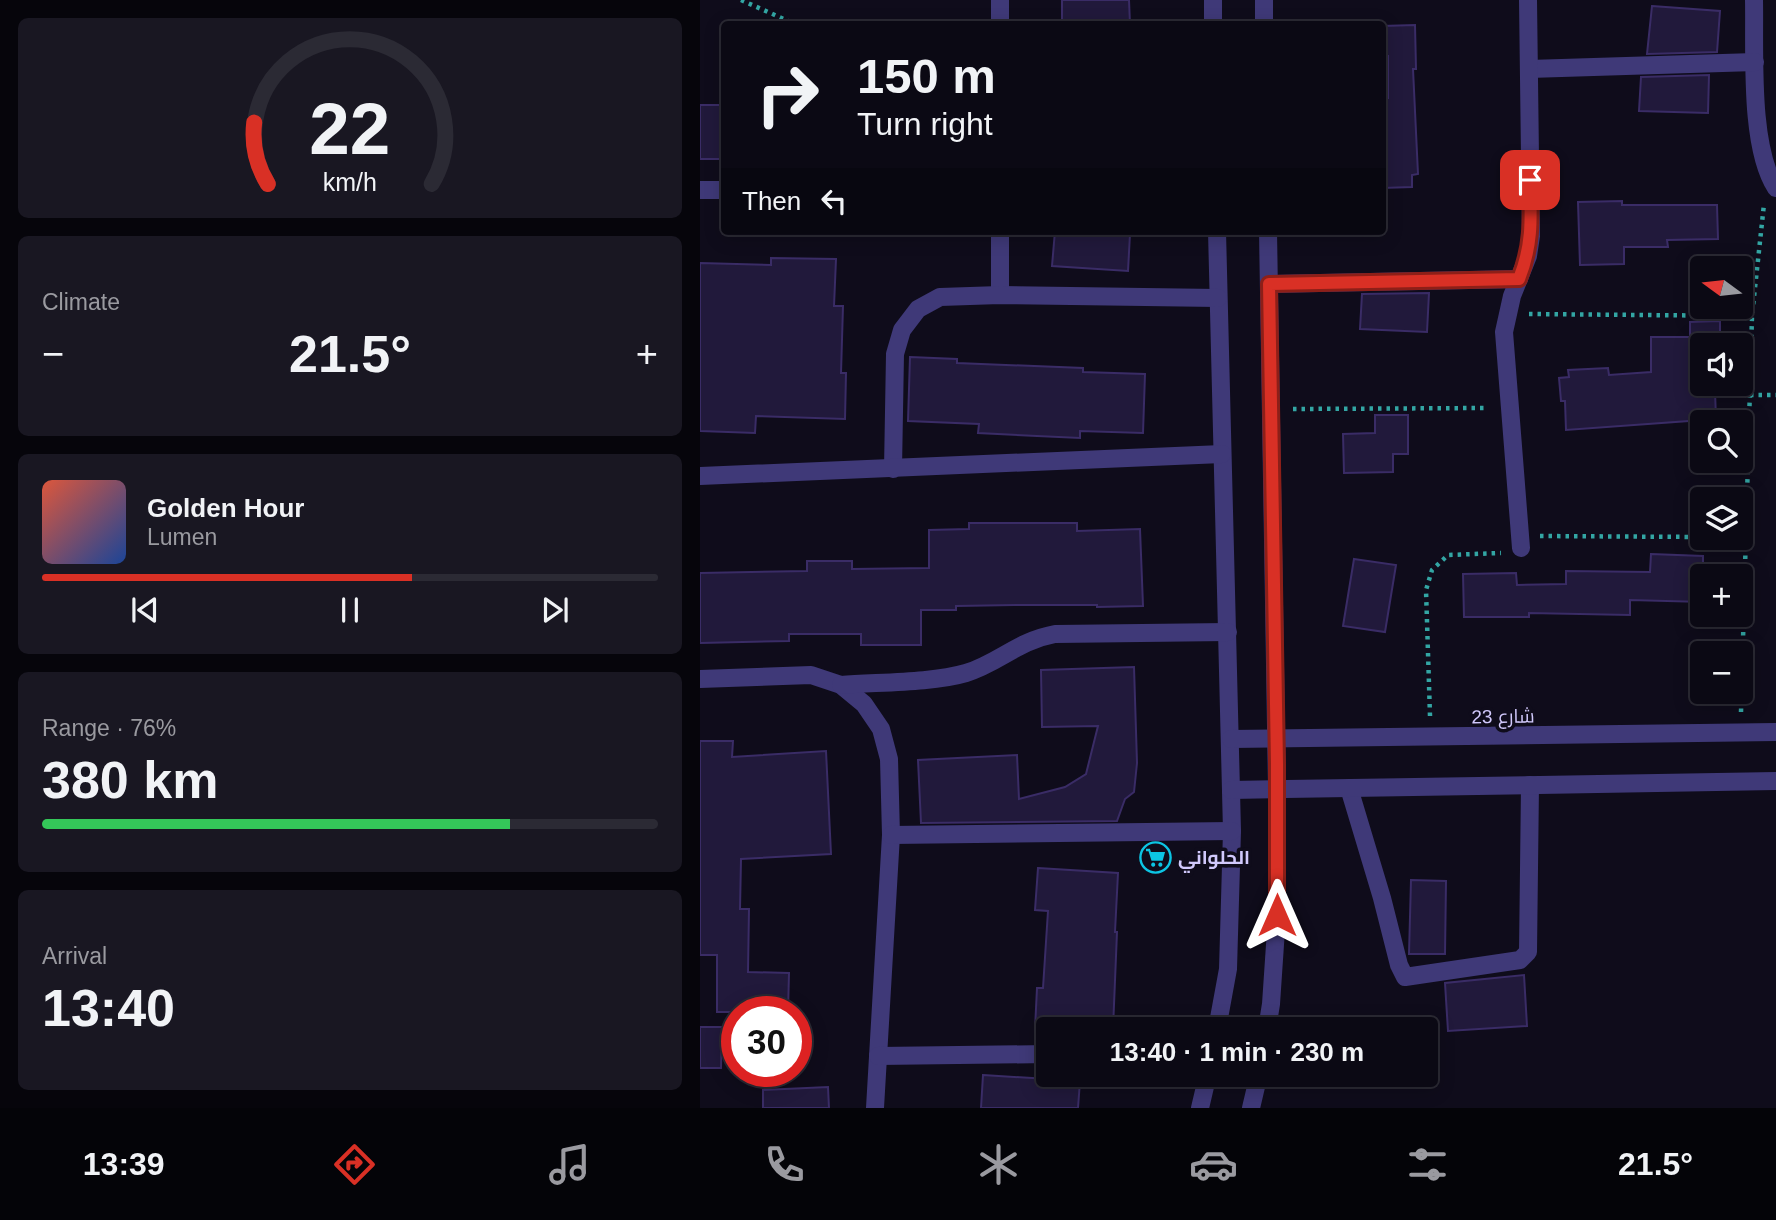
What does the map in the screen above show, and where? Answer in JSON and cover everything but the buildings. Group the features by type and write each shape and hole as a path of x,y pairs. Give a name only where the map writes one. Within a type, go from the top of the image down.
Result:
{"street":[{"path":"1000,0 1000,21"},
{"path":"1213,0 1213,21"},
{"path":"1264,0 1264,21"},
{"path":"1521,548 1504,350 1507,314 1528,256 1531,236 1528,0"},
{"path":"1754,0 1759,147 1772,182"},
{"path":"1529,69 1755,62"},
{"path":"700,190 721,190"},
{"path":"1000,235 1000,295"},
{"path":"1217,235 1232,831 1228,969 1219,1017"},
{"path":"1268,235 1278,789 1277,915 1269,1017"},
{"path":"1269,284 1519,279"},
{"path":"893,469 895,354 902,330 918,309 940,297 1000,295 1218,298"},
{"path":"700,476 1222,454"},
{"path":"841,685 951,676 985,664 1020,644 1055,634 1228,632"},
{"path":"700,679 811,675 841,685 864,704 881,729 889,759 891,835 875,1108"},
{"name":"شارع 23","path":"1231,739 1776,732"},
{"path":"1231,790 1776,781"},
{"path":"1349,788 1399,965 1405,977 1520,960 1528,952 1531,785"},
{"path":"891,835 1232,831"},
{"path":"878,1056 1036,1054"},
{"path":"1200,1108 1205,1087"},
{"path":"1251,1108 1256,1087"}],"path":[{"path":"741,0 788,21"},
{"path":"1754,303 1772,182"},
{"path":"1507,314 1690,315"},
{"path":"1753,395 1776,395"},
{"path":"1747,487 1750,396"},
{"path":"1272,409 1509,408"},
{"path":"1430,738 1426,590 1432,570 1448,555 1505,553 1521,548 1536,536 1690,537"},
{"path":"1740,733 1746,550"}],"place":[{"name":"الحلواني","path":"1155,857"}],"route":[{"path":"1277,915 1269,284 1519,279 1528,256 1531,236 1530,180"}]}
